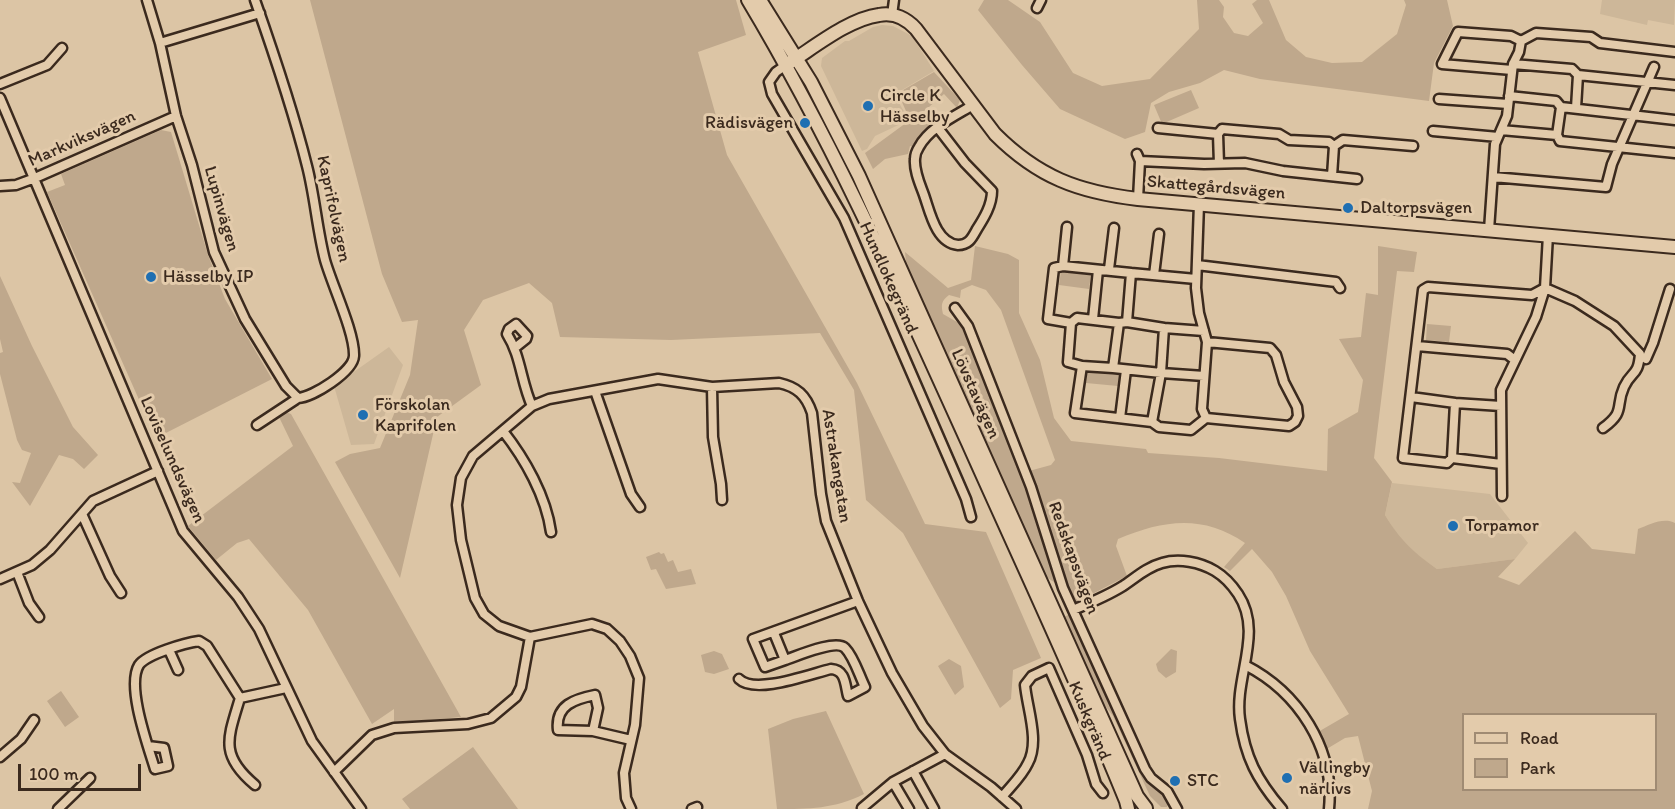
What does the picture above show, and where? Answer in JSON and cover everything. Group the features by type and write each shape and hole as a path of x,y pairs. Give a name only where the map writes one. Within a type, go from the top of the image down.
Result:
{"street":[{"name":"Lupinvägen","path":"147,0 214,252 246,319 286,386 298,398"},
{"name":"Kaprifolvägen","path":"255,0 308,166 325,259 350,336 354,357 348,370 304,398 298,398"},
{"name":"Lövstavägen","path":"748,0 786,65 848,183 1079,690 1128,809"},
{"name":"Lövstavägen","path":"760,0 797,58 859,176 1137,796 1147,809"},
{"path":"786,65 849,26 880,14 892,15 894,0"},
{"path":"160,43 260,14"},
{"name":"Skattegårdsvägen","path":"892,15 904,19 916,29 1007,146 1037,169 1055,179 1092,192 1138,199 1675,247"},
{"path":"1521,41 1511,36 1458,32 1442,64 1572,69 1578,75 1675,85"},
{"path":"1521,41 1536,33 1591,37 1600,43 1675,52"},
{"path":"1489,230 1495,144 1507,116 1512,67 1521,41"},
{"path":"0,84 47,65 62,48"},
{"name":"Hundlokegränd","path":"786,65 776,72 769,82 772,94 844,218 962,488 971,518"},
{"path":"1492,177 1606,187 1619,147 1654,67"},
{"path":"1576,108 1578,75"},
{"name":"Loviselundsvägen","path":"0,98 183,531 244,605 259,629 312,741 360,809"},
{"path":"1439,99 1556,100 1561,107 1557,135 1560,141 1675,153"},
{"path":"938,128 965,163 992,191 992,199 971,241 963,245 945,240 934,224 915,166 915,158 917,148 923,140 938,128 973,105"},
{"path":"1561,107 1675,120"},
{"name":"Markviksvägen","path":"0,186 16,185 35,178 176,116"},
{"path":"1158,128 1218,134"},
{"path":"1219,164 1218,134 1222,129 1279,134 1289,140 1329,142 1334,146"},
{"path":"1433,131 1557,135"},
{"path":"1334,146 1343,140 1413,146"},
{"path":"1332,176 1334,146"},
{"path":"1138,199 1139,158 1219,164 1245,163 1283,171 1357,179"},
{"path":"1199,204 1196,279 1199,313 1206,342 1203,409 1206,418"},
{"path":"1063,266 1067,226"},
{"path":"1109,269 1114,228"},
{"path":"1154,275 1159,234"},
{"path":"1502,496 1501,390 1536,317 1545,288 1548,236"},
{"path":"1197,265 1336,282 1340,288"},
{"path":"1196,279 1109,269 1063,266 1054,268 1048,320 1071,322 1077,318 1094,319 1204,331"},
{"path":"1094,319 1098,270"},
{"path":"1113,368 1131,273"},
{"path":"1455,403 1452,458 1447,463 1403,458 1423,290 1428,287 1532,295 1545,288"},
{"path":"1545,288 1575,301 1614,326 1640,354 1637,372 1623,390 1620,411 1604,428"},
{"path":"1646,359 1670,289"},
{"name":"Redskapsvägen","path":"954,309 968,326 1031,487 1063,588 1145,769 1167,791 1176,809"},
{"path":"1071,322 1068,362 1082,366 1204,376"},
{"path":"1152,422 1161,373 1164,328"},
{"path":"1082,366 1075,413 1152,422 1159,427 1191,430 1206,418 1289,426 1295,422 1298,416 1297,407 1284,382 1276,355 1270,348 1206,342"},
{"path":"1417,346 1507,354 1515,360"},
{"path":"516,347 525,392 532,406"},
{"path":"1120,418 1126,370"},
{"name":"Astrakangatan","path":"530,637 499,626 484,614 475,598 461,540 457,505 461,478 473,456 532,406 549,399 658,379 712,387 779,383 789,385 808,401 812,413 826,521 858,601 892,673 923,726 945,754 1016,809"},
{"path":"712,387 713,437 722,500"},
{"path":"595,391 631,494 640,507"},
{"path":"1410,397 1501,406"},
{"path":"257,425 298,398"},
{"path":"503,431 519,451 534,482 549,518 551,532"},
{"path":"1452,458 1502,464"},
{"path":"0,579 32,565 50,550 93,501 158,471"},
{"path":"82,514 110,576 121,593"},
{"path":"1073,610 1121,587 1163,562 1200,564 1222,575 1242,601 1247,612 1250,634 1239,691 1243,739 1249,761 1256,775 1282,809"},
{"path":"17,572 29,603 39,617"},
{"path":"739,679 744,684 763,686 831,669 843,674 848,696 865,687 846,650 841,645 831,645 765,667 753,639 858,601"},
{"path":"334,772 372,735 394,728 468,724 491,718 516,697 521,687 530,637 592,624 607,629 620,641 630,656 639,678 638,699 624,773 626,798 631,809"},
{"path":"774,633 785,660"},
{"path":"148,746 138,712 135,676 140,664 169,650 199,641 207,646 240,698 227,744 243,775 255,785"},
{"path":"169,650 178,670"},
{"path":"1245,665 1274,683 1301,711 1312,728 1325,760 1329,781 1329,809"},
{"name":"Kuskgränd","path":"1002,797 1030,761 1032,749 1025,685 1032,676 1049,668 1087,755 1096,784 1103,793"},
{"path":"240,698 286,688"},
{"path":"592,732 598,708 595,695 575,699 566,706 557,720 558,730 592,732 631,740"},
{"path":"0,757 21,739 34,720"},
{"path":"862,808 892,782 945,754"},
{"path":"913,771 934,809"},
{"path":"58,809 90,778"},
{"path":"892,782 909,809"},
{"name":"Lövstavägen","path":"1139,809 1147,809"}],"shaded area":[{"path":"1602,0 1675,0 1674,25 1648,20 1647,25 1600,14"},
{"path":"882,25 893,26 912,36 934,71 897,93 889,86 909,120 875,136 867,149 862,151 821,66 822,58 845,41"},
{"name":"Förskolan Kaprifolen","path":"389,347 403,365 374,444 351,445 334,386"},
{"name":"Torpamor","path":"1392,483 1490,494 1528,543 1515,559 1437,569 1414,553 1398,536 1385,515"}],"green space":[{"path":"310,0 736,0 746,35 698,52 727,155 857,383 925,524 986,532 1041,658 1013,670 1011,699 1000,708 903,533 866,500 854,390 820,333 671,340 560,337 552,303 529,283 483,300 464,330 481,385 437,417 400,578 335,462 350,454 380,448 410,375 418,320 402,322 382,274"},
{"path":"984,0 1008,0 1040,22 1073,73 1102,86 1150,79 1199,29 1197,0 1219,0 1224,7 1223,17 1234,33 1248,36 1263,23 1252,4 1257,0 1269,0 1286,40 1306,57 1332,63 1362,62 1397,34 1406,5 1404,0 1447,0 1453,26 1434,63 1429,101 1260,79 1224,70 1200,83 1169,92 1151,103 1145,132 1125,139 1060,109 978,10"},
{"path":"934,72 960,100 957,108 944,94 922,113 931,128 920,137 914,147 910,146 908,154 885,159 873,169 865,153 910,120 898,93"},
{"path":"1191,90 1199,108 1162,124 1154,105"},
{"name":"Hässelby IP","path":"161,130 171,132 208,255 225,299 272,379 156,438 47,192 65,185 61,174"},
{"path":"975,246 1008,254 1019,260 1019,313 1040,360 1054,418 1071,441 1146,449 1148,453 1219,458 1327,471 1328,429 1358,412 1363,380 1339,339 1361,337 1366,293 1378,295 1378,246 1417,252 1414,272 1397,271 1374,458 1392,482 1385,515 1408,545 1437,569 1515,559 1498,577 1519,585 1575,531 1592,549 1635,554 1638,529 1661,521 1675,523 1675,809 1368,809 1372,791 1358,736 1345,738 1325,750 1318,732 1349,714 1310,651 1286,596 1272,572 1252,549 1230,571 1224,567 1245,543 1214,527 1183,523 1167,524 1118,539 1116,546 1127,576 1075,603 1068,591 1045,514 1029,471 1051,465 1055,460 1001,310 986,290 972,285 961,290 960,298 949,295 944,299 942,306 943,314 964,326 1034,506 1058,585 1045,576 907,273 905,252 948,288 971,280"},
{"path":"1061,271 1091,274 1089,289 1059,285"},
{"path":"0,276 73,427 98,455 84,469 73,459 59,455 30,506 12,482 20,483 31,453 22,450 17,440 0,374 0,353 3,352 0,339"},
{"path":"1427,324 1451,326 1449,342 1426,340"},
{"path":"1087,371 1120,375 1118,386 1086,383"},
{"path":"286,412 291,414 461,717 394,723 394,709 372,724 308,610 249,539 237,543 216,560 188,526 293,446 279,417"},
{"path":"659,552 664,553 668,562 673,560 678,572 691,569 696,584 666,589 656,569 651,570 646,557"},
{"path":"1070,614 1146,776 1166,795 1169,801 1167,807 1161,807 1150,796 1113,716 1102,702 1064,617"},
{"path":"1171,649 1177,651 1176,672 1166,678 1158,671 1156,664"},
{"path":"714,651 722,654 729,669 714,674 705,672 701,655"},
{"path":"949,659 961,666 964,687 955,695 938,666"},
{"path":"61,691 79,717 65,727 47,701"},
{"path":"826,711 864,794 832,805 777,809 768,729 793,719"},
{"path":"473,747 518,809 410,809 402,799"}],"place":[{"name":"Circle K Hässelby","path":"868,106"},
{"name":"Rädisvägen","path":"805,123"},
{"name":"Daltorpsvägen","path":"1348,208"},
{"name":"Hässelby IP","path":"151,277"},
{"name":"Förskolan Kaprifolen","path":"363,415"},
{"name":"Torpamor","path":"1453,526"},
{"name":"Vällingby närlivs","path":"1287,778"},
{"name":"STC","path":"1175,781"}]}
